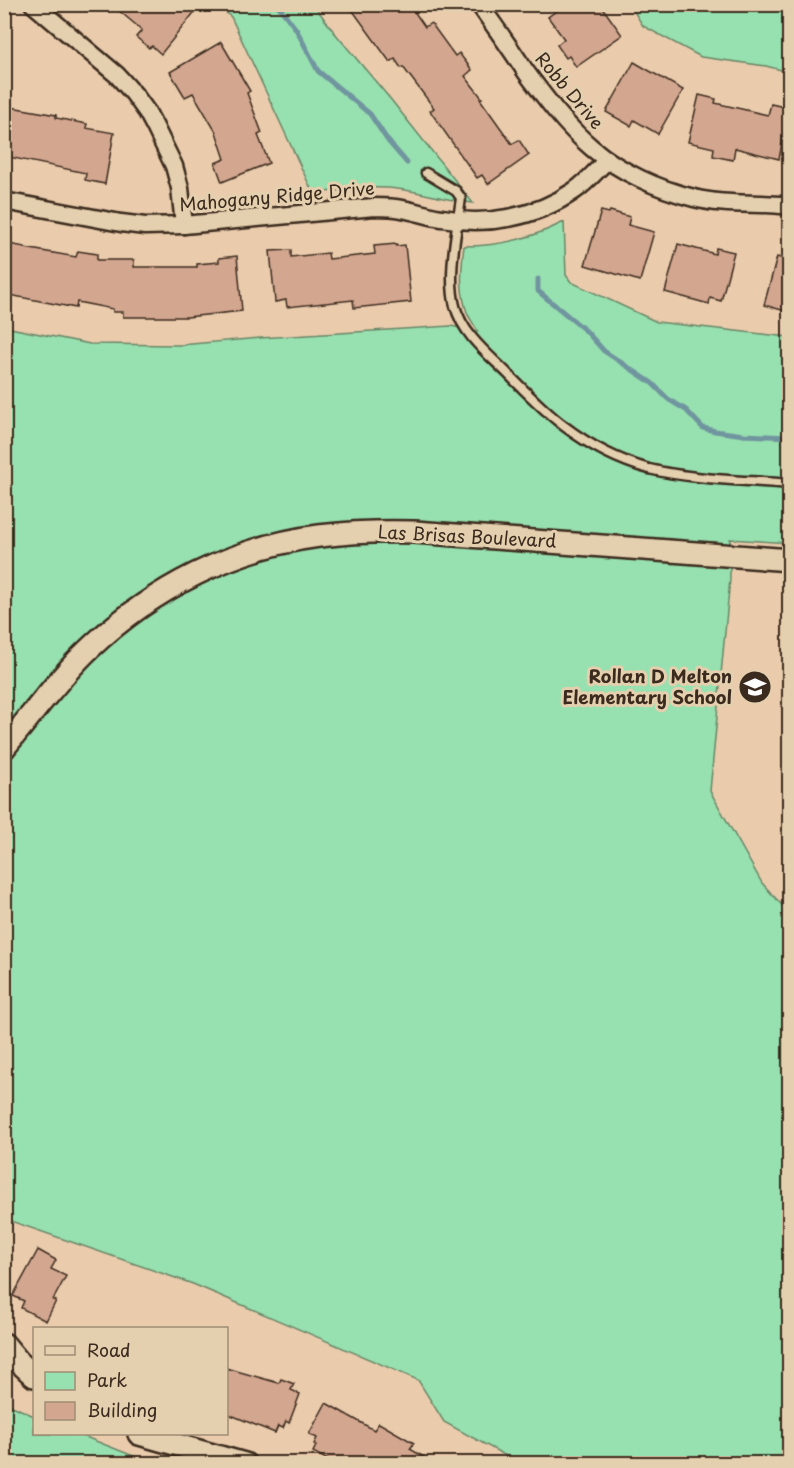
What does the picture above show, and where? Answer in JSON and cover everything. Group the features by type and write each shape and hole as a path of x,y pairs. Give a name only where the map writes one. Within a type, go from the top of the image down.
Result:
{"street":[{"path":"33,4 117,75 147,112 174,166 180,188 184,225"},
{"name":"Robb Drive","path":"478,4 546,100 592,149 607,160 650,183 695,199 737,204 789,206"},
{"name":"Mahogany Ridge Drive","path":"4,201 145,226 184,225 374,207 399,208 458,220 508,219 543,208 575,190 607,160"},
{"name":"Las Brisas Boulevard","path":"4,748 65,674 123,619 160,594 198,573 232,558 274,545 317,536 361,531 415,532 789,560"},
{"path":"4,1344 33,1375"},
{"path":"143,1435 245,1464"}],"lane":[{"path":"426,173 456,190 461,198 452,290 455,308 462,323 474,340 563,426 603,450 647,468 694,476 789,484"}],"green space":[{"path":"217,5 314,5 473,203 387,188 313,193 231,17"},
{"path":"630,5 789,5 789,72 766,66 701,57 643,26"},
{"path":"564,222 566,275 571,282 657,322 789,337 789,543 730,539 730,579 710,791 762,883 789,913 789,1463 519,1463 444,1422 418,1380 193,1284 5,1219 5,327 90,344 180,345 451,326 478,332 468,315 463,298 464,246 516,240"},
{"path":"4,1401 33,1416 33,1435 81,1435 136,1457 134,1463 5,1463"}],"building":[{"path":"111,4 201,4 161,54 136,37 142,30"},
{"path":"348,4 409,4 425,27 431,23 455,56 459,53 472,70 465,76 482,98 480,99 512,144 519,140 529,155 488,184 482,175 477,178 430,111 434,108 403,67 401,68 395,59 390,62"},
{"path":"566,4 600,4 622,35 576,67 569,56 566,58 557,45 564,39 548,17"},
{"path":"221,42 250,91 247,93 262,133 258,135 269,163 222,182 215,163 225,159 216,132 193,93 185,97 170,72"},
{"path":"634,62 683,90 658,134 634,120 631,126 606,112"},
{"path":"699,95 716,99 715,103 768,115 771,104 789,108 789,141 783,139 779,159 735,148 733,160 713,156 714,148 688,142"},
{"path":"11,107 56,115 56,118 87,124 86,128 114,133 105,184 85,180 86,173 4,156 4,112 10,113"},
{"path":"601,211 609,213 610,211 630,217 628,225 654,232 640,281 585,265"},
{"path":"4,243 76,257 78,251 97,254 97,260 134,260 134,267 197,267 197,264 219,262 219,258 237,256 242,311 187,317 123,317 123,312 113,312 113,309 77,302 76,308 4,294"},
{"path":"396,244 396,246 405,245 411,302 354,308 353,300 287,307 286,300 275,302 270,251 291,250 291,257 328,253 329,259 375,254 374,246"},
{"path":"678,244 715,254 716,248 734,252 721,301 710,298 709,304 665,292"},
{"path":"777,257 789,260 789,312 764,305"},
{"path":"38,1250 56,1260 51,1269 66,1276 53,1300 56,1301 46,1321 21,1308 24,1301 13,1296"},
{"path":"228,1369 279,1383 281,1379 294,1384 291,1390 300,1394 289,1423 286,1421 283,1428 278,1426 275,1433 228,1414"},
{"path":"326,1403 374,1430 379,1423 414,1443 410,1449 436,1464 335,1464 313,1452 317,1438 309,1434"}],"waterway":[{"path":"277,4 296,29 318,71 370,114 388,141 407,163"},
{"path":"538,279 538,291 586,331 604,351 652,383 668,399 686,410 703,428 744,435 790,437"}],"place":[{"name":"Rollan D Melton Elementary School","path":"755,687"}]}
